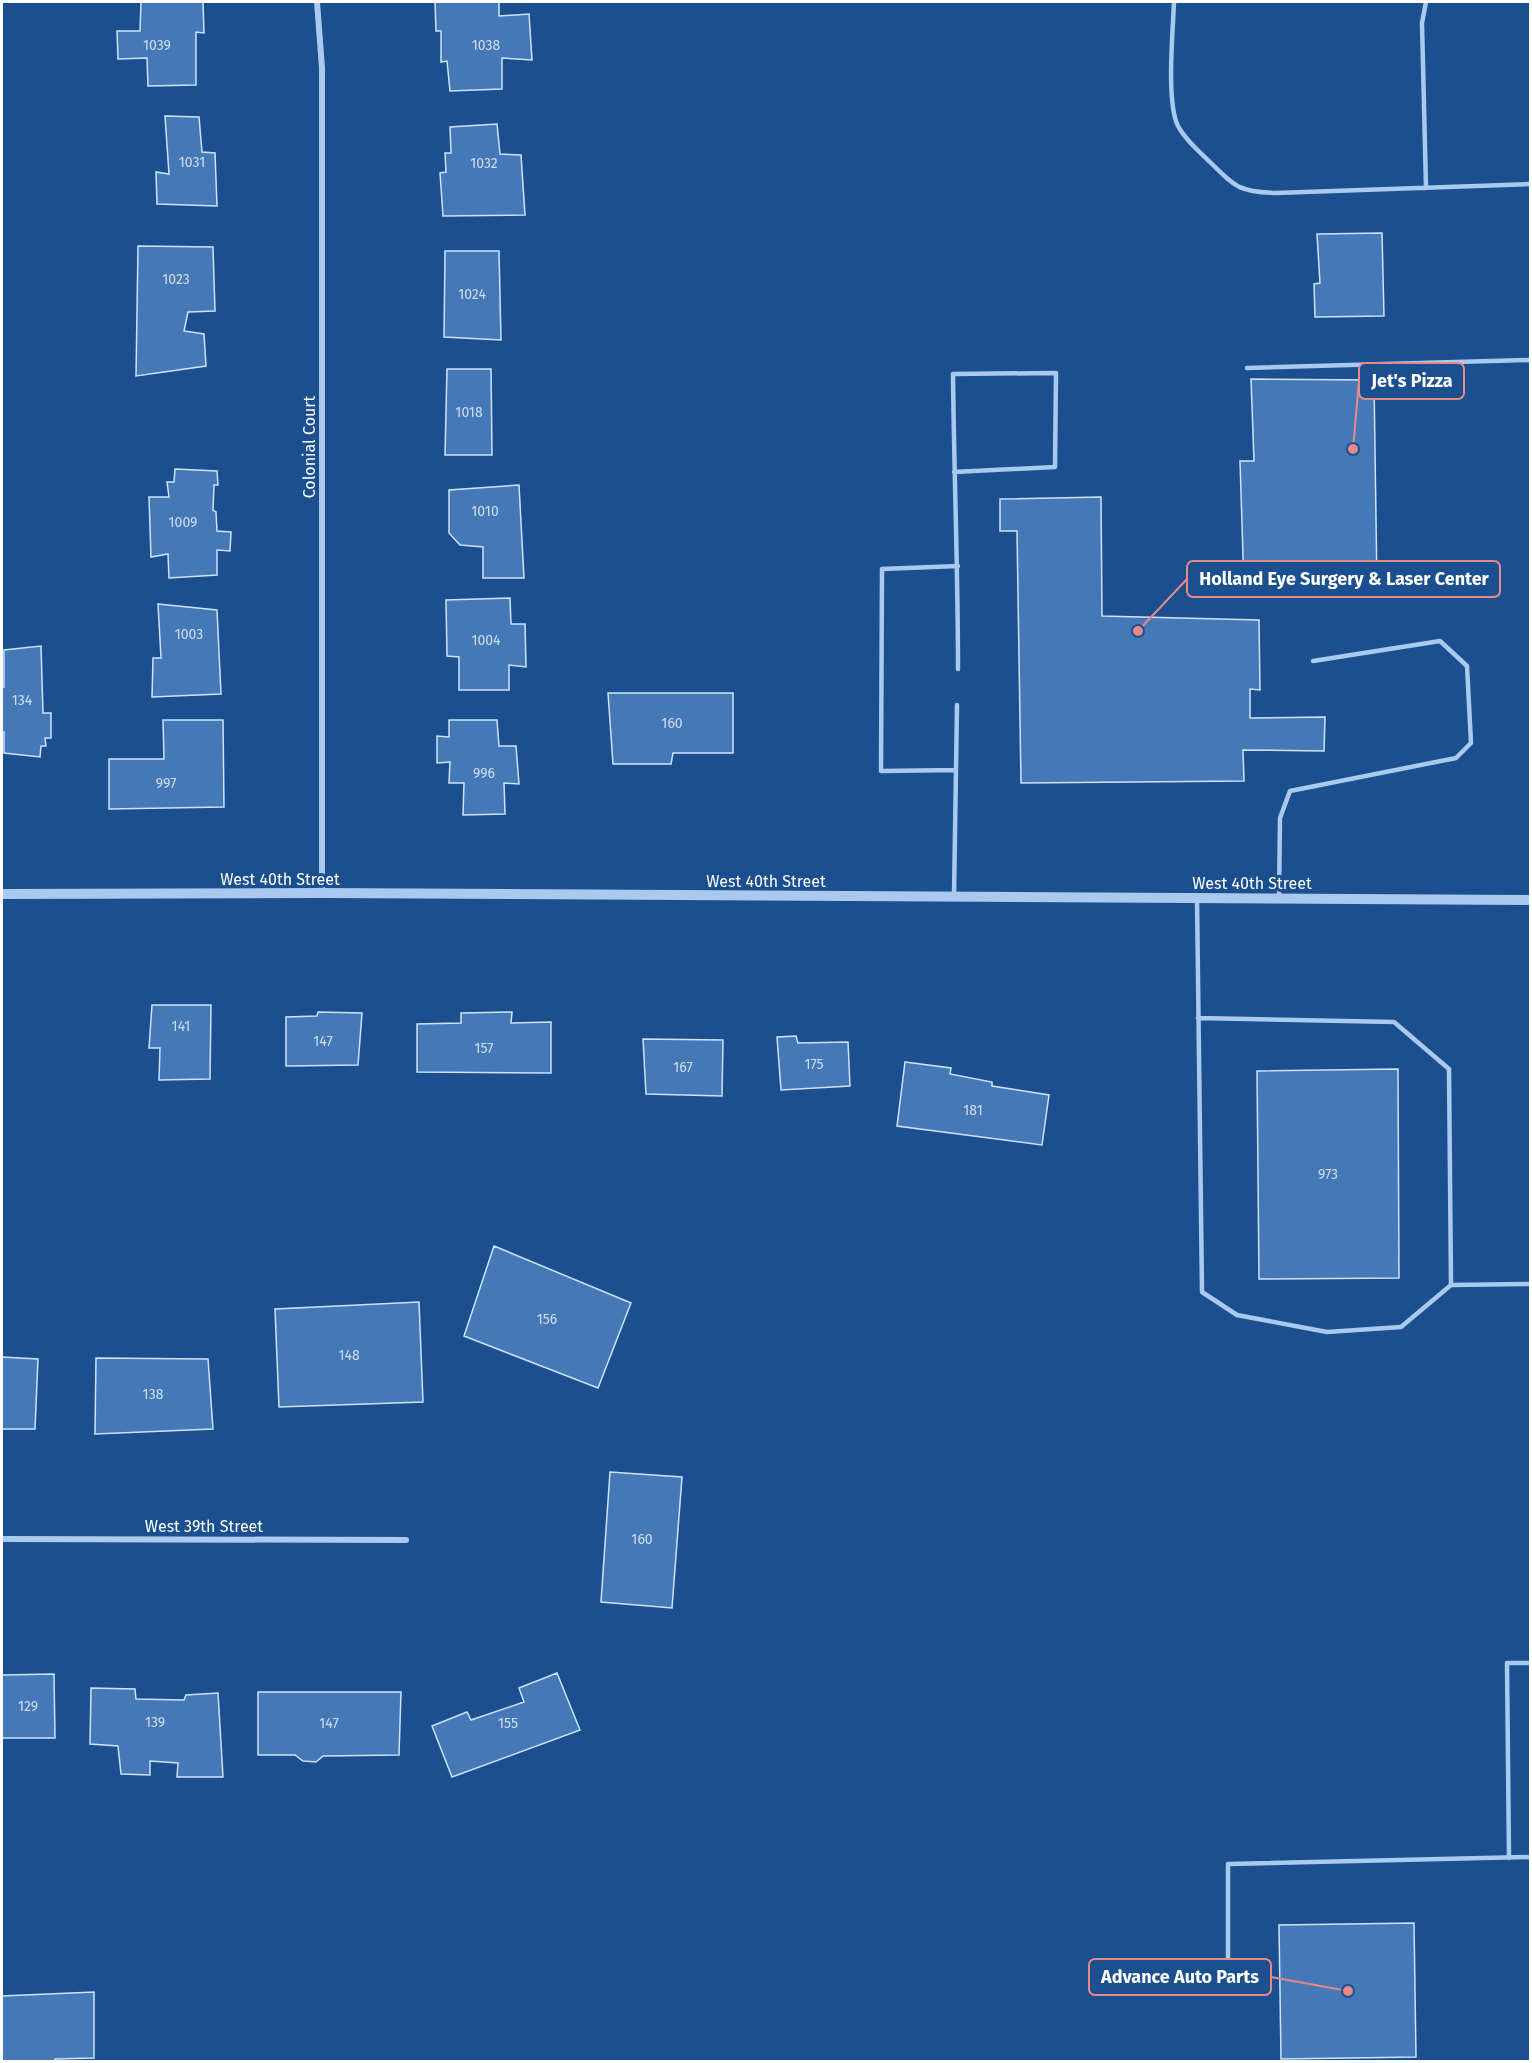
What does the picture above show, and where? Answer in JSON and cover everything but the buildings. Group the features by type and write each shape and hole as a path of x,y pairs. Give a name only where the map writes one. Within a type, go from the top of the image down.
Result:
{"street":[{"name":"Colonial Court","path":"317,2 322,68 322,893"},
{"name":"West 40th Street","path":"2,894 322,893 1530,900"},
{"name":"West 39th Street","path":"2,1539 406,1540"}],"lane":[{"path":"1174,2 1172,106 1175,115 1185,136 1233,184 1244,190 1258,192 1530,184"},
{"path":"1426,2 1422,24 1426,188"},
{"path":"1247,368 1530,360"},
{"path":"954,472 1055,467 1056,373 953,374 954,472 958,566 958,669"},
{"path":"956,770 881,771 882,569 958,566"},
{"path":"1280,898 1280,818 1290,791 1456,758 1471,743 1467,666 1440,641 1313,661"},
{"path":"954,897 957,705"},
{"path":"1197,898 1202,1292 1238,1315 1327,1332 1401,1326 1451,1285 1530,1284"},
{"path":"1198,1018 1394,1022 1449,1069 1451,1285"},
{"path":"1509,1858 1507,1663 1530,1663"},
{"path":"1228,1987 1228,1864 1530,1857"}],"place":[{"name":"Jet's Pizza","path":"1353,449"},
{"name":"Holland Eye Surgery & Laser Center","path":"1138,631"},
{"name":"Advance Auto Parts","path":"1348,1991"}]}
